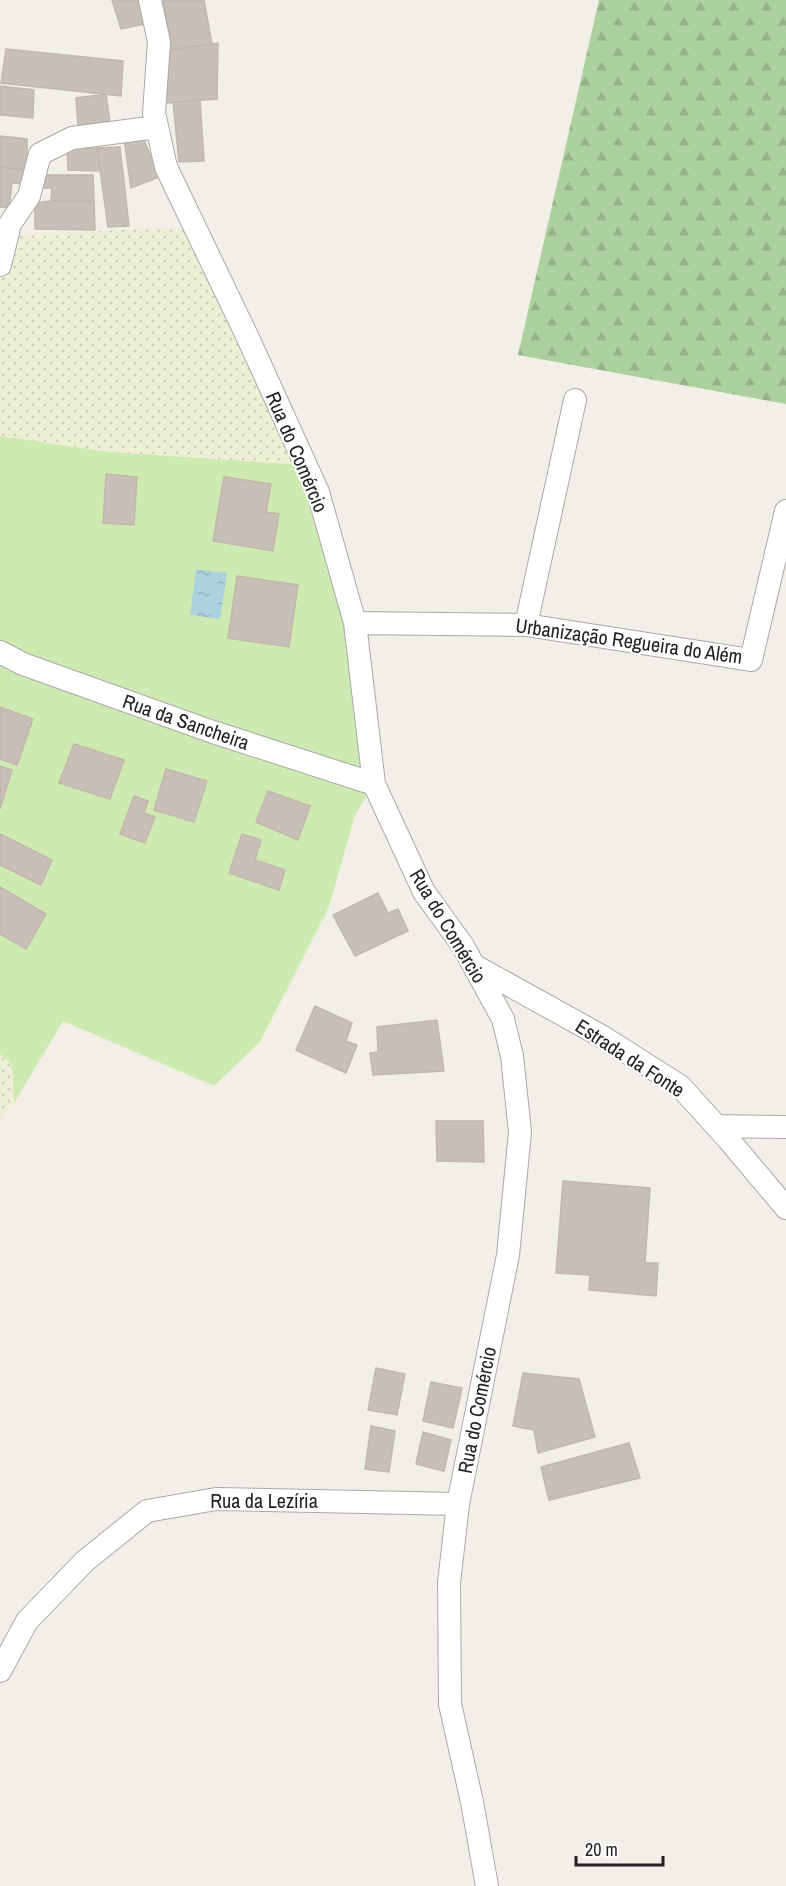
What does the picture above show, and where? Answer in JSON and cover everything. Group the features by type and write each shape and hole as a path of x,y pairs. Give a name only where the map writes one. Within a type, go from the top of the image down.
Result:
{"street":[{"name":"Rua do Comércio","path":"150,0 159,42 154,112 166,167 318,492 355,623 374,784 424,892 463,946 503,1019 512,1056 520,1132 508,1255 458,1503 449,1583 450,1704 472,1802 487,1886"},
{"path":"0,265 10,224 29,196 40,154 72,138 157,127"},
{"path":"526,625 575,400"},
{"name":"Urbanização Regueira do Além","path":"355,623 526,625 751,660 786,511"},
{"name":"Rua da Sancheira","path":"0,652 24,664 190,724 374,784"},
{"name":"Estrada da Fonte","path":"473,965 603,1037 680,1086 786,1208"},
{"path":"716,1126 786,1127"},
{"name":"Rua da Lezíria","path":"0,1671 27,1621 85,1561 147,1511 216,1499 458,1503"}],"green space":[{"path":"599,0 786,0 786,404 518,355"},
{"path":"195,227 305,465 109,452 0,436 0,264 7,235"},
{"path":"0,436 109,452 305,465 355,623 374,784 355,815 329,907 260,1042 214,1086 63,1021 14,1103 12,1065 0,1054 0,934 26,949 46,915 0,887 0,865 40,885 52,861 0,834","holes":["107,475 137,477 133,525 103,522"]},
{"path":"0,1054 12,1065 14,1103 0,1120"}],"water":[{"path":"196,569 227,573 220,619 190,615"}],"building":[{"path":"112,0 139,0 145,24 121,29"},
{"path":"163,0 204,0 212,44 172,50"},
{"path":"218,43 217,99 166,103 167,50"},
{"path":"6,49 123,61 121,96 1,83"},
{"path":"0,86 34,90 33,118 0,115"},
{"path":"106,94 110,123 78,125 76,98"},
{"path":"200,100 204,161 179,162 173,102"},
{"path":"0,136 27,139 27,170 0,167"},
{"path":"124,139 144,140 159,177 131,188"},
{"path":"120,147 129,226 108,227 97,148"},
{"path":"97,148 100,171 68,170 67,149"},
{"path":"0,167 27,170 25,184 12,183 9,208 0,207"},
{"path":"43,175 93,175 94,201 51,201 52,188 40,188"},
{"path":"94,201 95,230 35,229 35,203"},
{"path":"106,474 137,477 134,525 103,523"},
{"path":"224,477 271,484 266,512 279,514 273,551 213,541"},
{"path":"237,576 298,585 289,647 228,638"},
{"path":"0,707 33,719 17,765 0,759"},
{"path":"74,744 124,760 110,799 59,783"},
{"path":"0,766 12,770 0,809"},
{"path":"166,769 207,781 194,822 154,810"},
{"path":"268,791 310,806 298,840 256,822"},
{"path":"134,796 148,801 144,813 155,817 145,843 120,834"},
{"path":"0,834 52,860 41,885 0,865"},
{"path":"242,834 261,840 255,860 285,870 279,890 229,873"},
{"path":"0,887 46,914 26,949 0,934"},
{"path":"378,893 388,913 398,909 408,931 355,956 333,915"},
{"path":"315,1006 352,1023 346,1041 357,1045 346,1073 296,1050"},
{"path":"437,1020 444,1071 373,1075 370,1053 378,1052 377,1027"},
{"path":"436,1121 483,1121 484,1162 437,1161"},
{"path":"563,1181 650,1188 645,1263 658,1263 656,1296 589,1290 590,1275 556,1273"},
{"path":"376,1368 405,1374 397,1415 368,1410"},
{"path":"523,1373 579,1379 595,1437 538,1453 534,1430 513,1426"},
{"path":"431,1382 462,1388 453,1428 423,1421"},
{"path":"371,1426 395,1431 389,1472 365,1469"},
{"path":"423,1432 451,1440 444,1471 416,1464"},
{"path":"629,1443 640,1478 549,1500 541,1467"}]}
